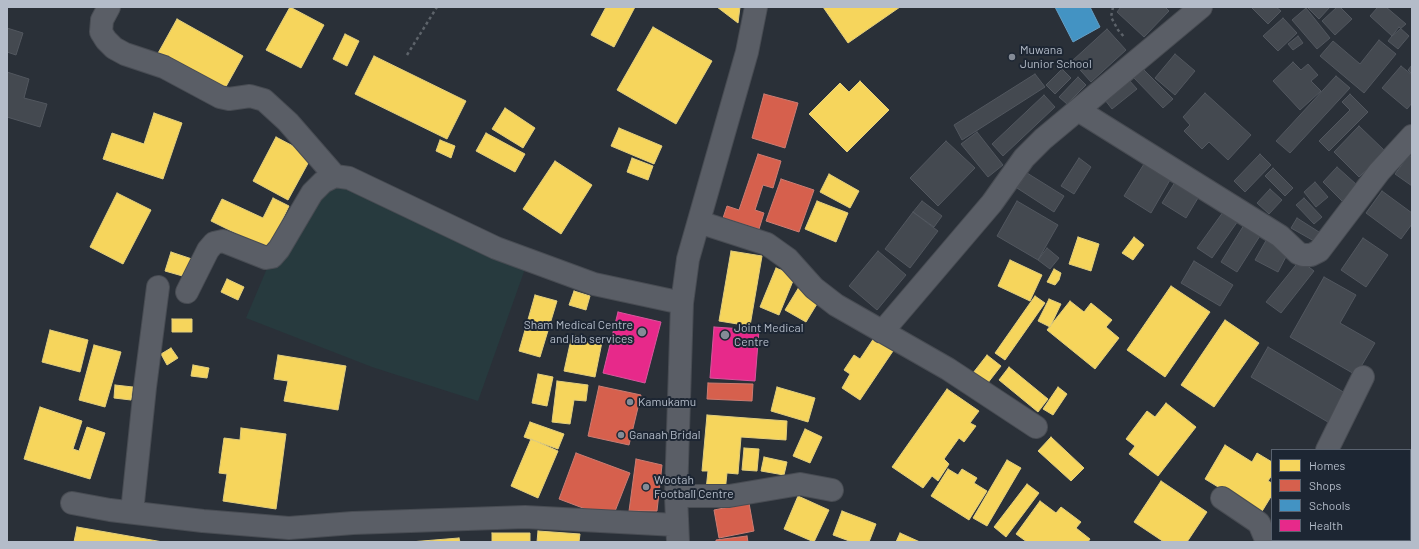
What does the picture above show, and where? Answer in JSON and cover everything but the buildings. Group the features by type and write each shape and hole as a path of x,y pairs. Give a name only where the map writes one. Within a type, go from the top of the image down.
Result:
{"street":[{"path":"109,7 102,20 101,32 114,48 125,54 164,68 220,97 229,99 250,96 264,100 293,127 334,176"},
{"path":"72,503 203,521 289,528 353,523 525,517 677,534 676,496 682,303 688,259 747,52 756,7"},
{"path":"882,332 992,202 1024,158 1043,138 1201,7"},
{"path":"1078,110 1280,236 1298,253 1304,255 1311,255 1319,251 1379,172 1412,136"},
{"path":"187,292 208,250 214,243 223,241 266,258 272,257 279,249 312,193 322,182 334,176 349,178 496,248 594,284 682,303"},
{"path":"699,222 767,244 788,259 814,288 836,305 948,369 1036,427"},
{"path":"132,512 158,287"},
{"path":"1327,449 1363,377"},
{"path":"676,496 729,496 800,484 832,490"},
{"path":"1222,498 1259,523 1267,542"}],"path":[{"path":"407,55 437,7"},
{"path":"1113,7 1111,17 1118,30 1142,56"}],"green space":[{"path":"347,184 526,266 478,401 372,367 246,318 268,266 315,201 330,186"}],"place":[{"name":"Muwana Junior School","path":"1012,57"},
{"name":"Sham Medical Centre and lab services","path":"642,332"},
{"name":"Joint Medical Centre","path":"725,335"},
{"name":"Kamukamu","path":"630,402"},
{"name":"Ganaah Bridal","path":"621,435"},
{"name":"Wootah Football Centre","path":"646,487"}]}
